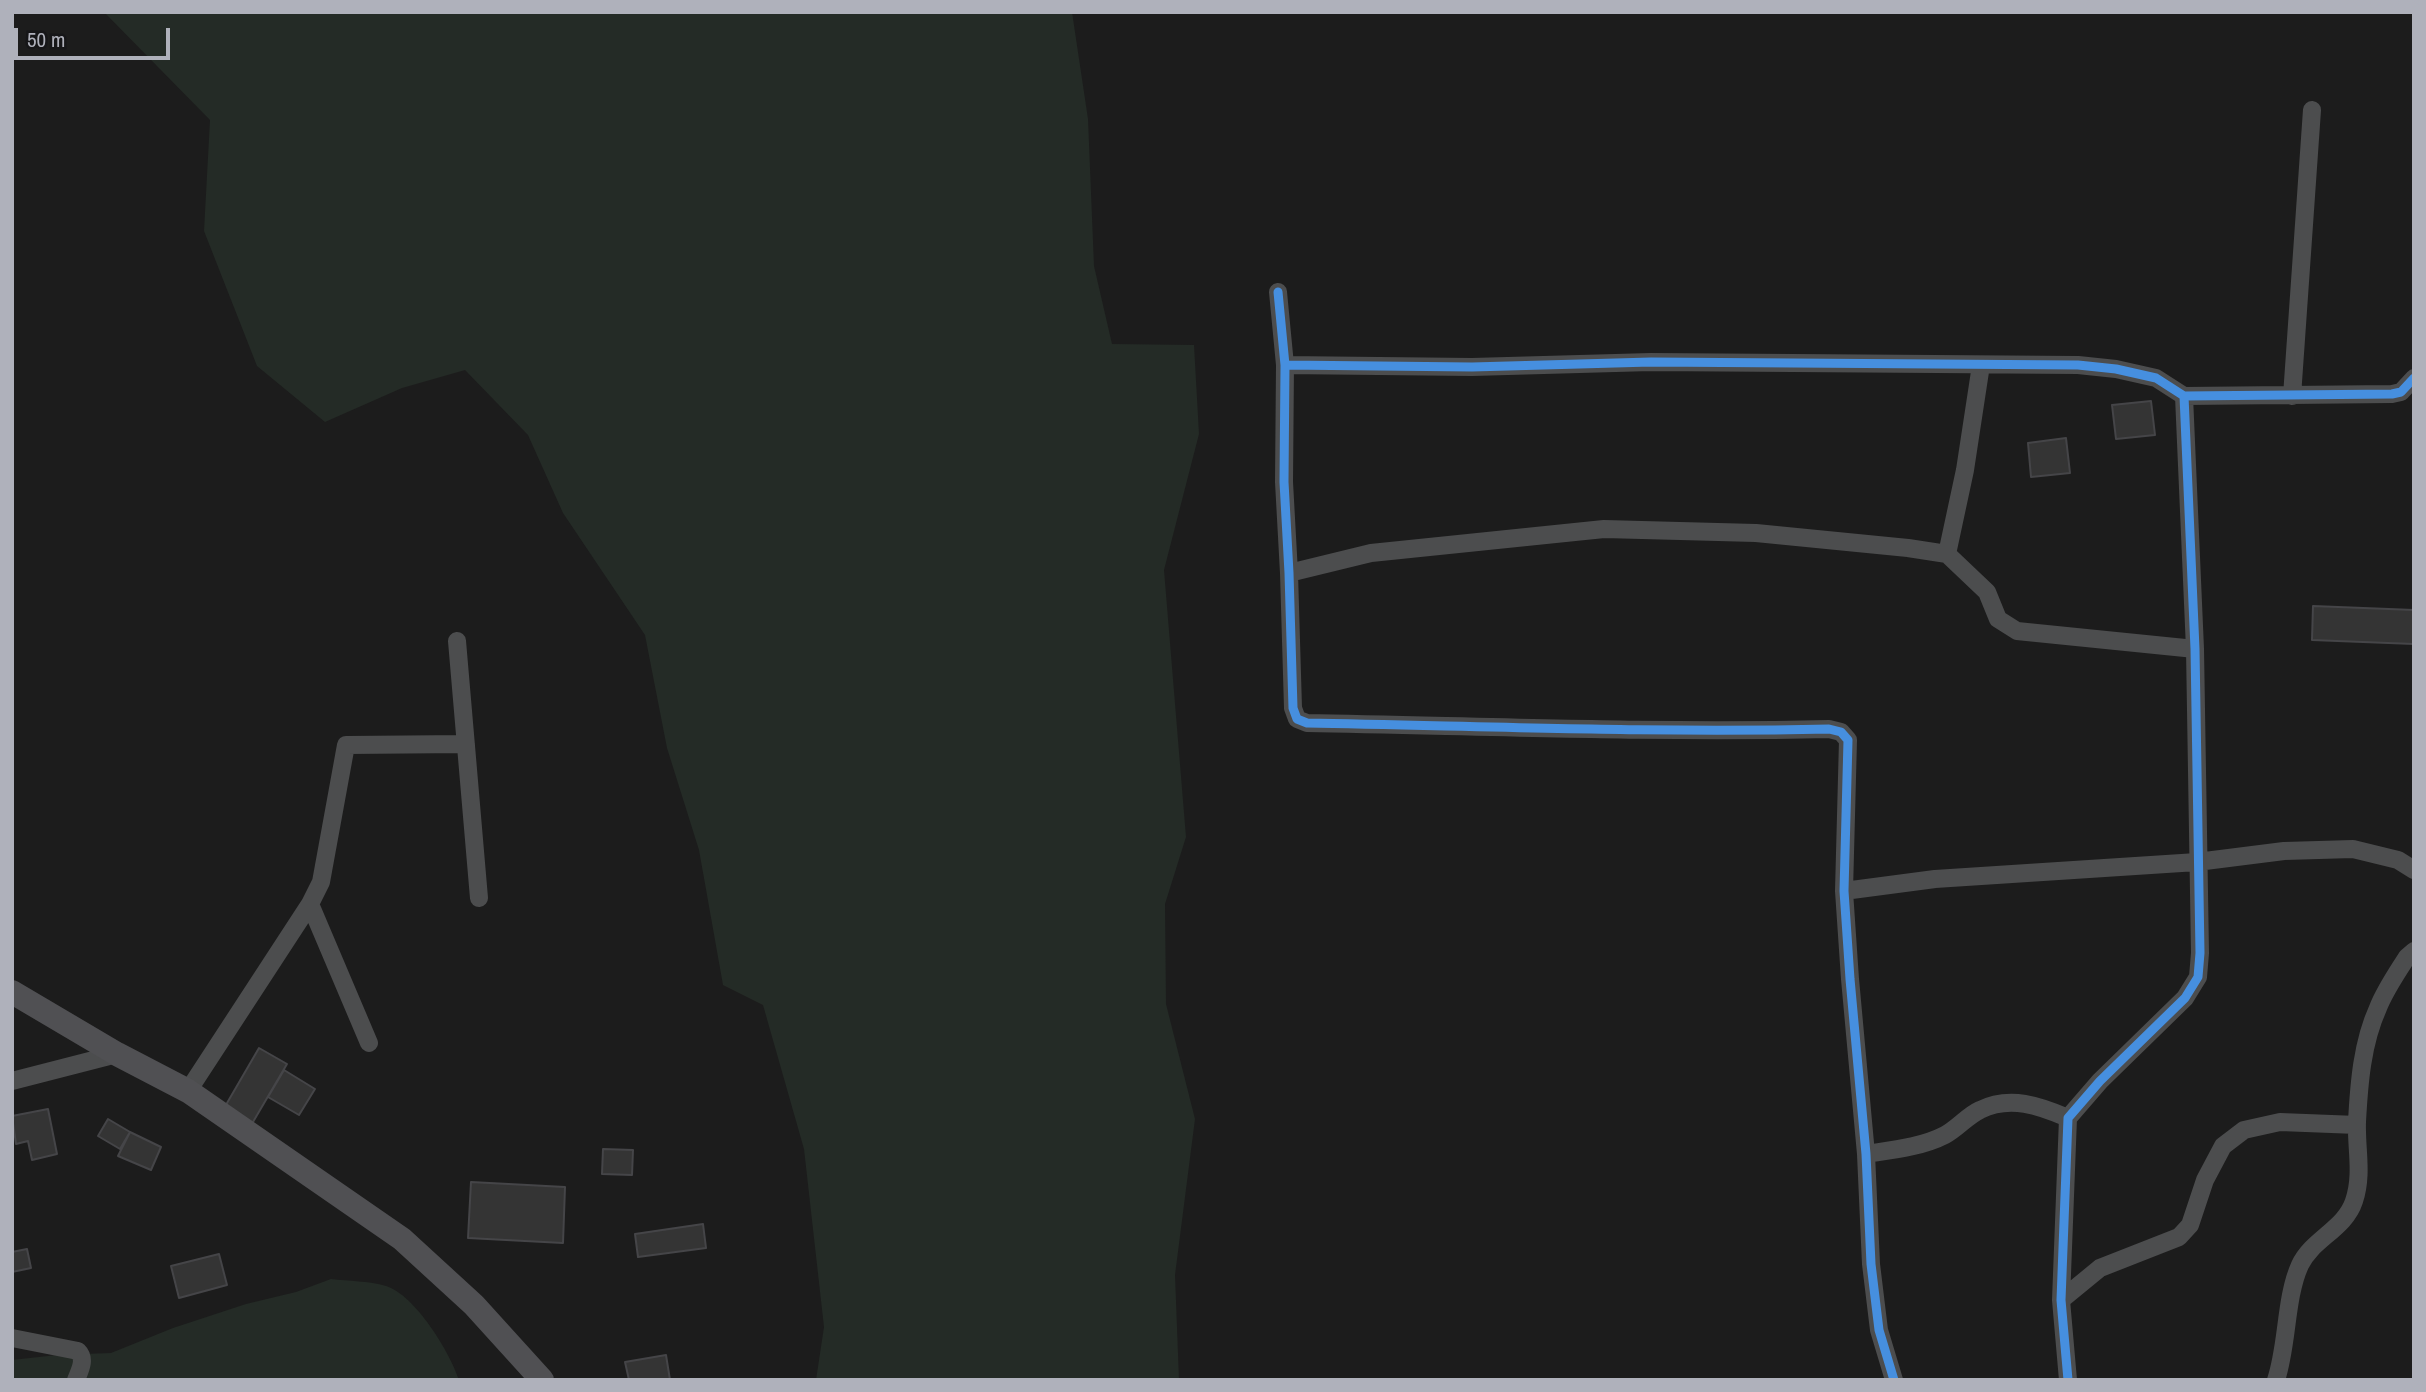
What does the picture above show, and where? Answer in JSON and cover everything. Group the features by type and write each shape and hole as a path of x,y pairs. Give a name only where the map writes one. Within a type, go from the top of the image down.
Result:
{"street":[{"path":"2292,396 2312,110"},
{"path":"1278,292 1285,365 1284,482 1293,708 1297,719 1307,723 1580,730 1713,732 1829,729 1841,732 1847,740 1844,891 1850,979 1867,1154 1871,1264 1879,1329 1894,1380"},
{"path":"1285,365 1472,367 1651,362 2078,365 2116,369 2156,378 2184,396 2392,394 2402,391 2414,378"},
{"path":"1947,554 1965,470 1981,365"},
{"path":"2068,1380 2061,1300 2068,1118 2100,1081 2185,998 2198,977 2200,953 2195,649 2184,396"},
{"path":"1289,573 1371,553 1604,529 1756,533 1947,554 1987,592 1998,619 2017,631 2195,649"},
{"path":"457,641 479,898"},
{"path":"188,1091 310,904 321,882 346,745 466,744"},
{"path":"1844,891 1936,879 2197,862 2284,851 2353,849 2398,860 2414,870"},
{"path":"310,904 369,1043"},
{"path":"2276,1380 2283,1359 2300,1264 2315,1243 2344,1219 2354,1202 2360,1169 2357,1125 2364,1050 2377,1008 2407,957 2414,951"},
{"path":"12,992 117,1054 188,1091 402,1239 474,1305 542,1380"},
{"path":"12,1081 117,1054"},
{"path":"1867,1154 1905,1148 1944,1136 1980,1110 2002,1102 2029,1103 2068,1118"},
{"path":"2061,1300 2100,1268 2179,1237 2190,1225 2205,1180 2223,1146 2244,1130 2280,1122 2357,1125"},
{"path":"12,1338 78,1351 83,1361 76,1380"}],"shaded area":[{"path":"104,12 1072,12 1088,119 1094,266 1112,344 1194,345 1199,434 1164,570 1186,837 1165,904 1166,1004 1195,1119 1175,1275 1179,1380 816,1380 824,1327 804,1149 763,1005 723,985 699,850 667,748 645,635 563,513 528,435 465,370 402,388 325,422 257,366 204,231 210,120"},
{"path":"331,1279 379,1284 397,1291 419,1312 440,1340 459,1380 12,1380 12,1360 111,1353 173,1328"}],"building":[{"path":"2151,401 2155,435 2116,439 2112,405"},
{"path":"2066,438 2070,473 2031,477 2028,443"},
{"path":"2313,606 2414,610 2414,644 2312,640"},
{"path":"259,1048 287,1064 243,1139 216,1122"},
{"path":"284,1070 315,1089 299,1115 268,1097"},
{"path":"48,1109 57,1154 32,1160 28,1141 16,1144 12,1116"},
{"path":"108,1119 130,1132 120,1149 98,1136"},
{"path":"130,1132 161,1147 151,1170 118,1156"},
{"path":"603,1149 633,1150 632,1175 602,1174"},
{"path":"471,1182 565,1187 563,1243 468,1238"},
{"path":"703,1224 706,1248 638,1257 635,1234"},
{"path":"27,1249 31,1268 12,1272 12,1252"},
{"path":"219,1254 227,1285 179,1298 171,1266"},
{"path":"666,1355 670,1380 629,1380 625,1362"}],"cycle path":[{"path":"1278,292 1285,365 1284,482 1293,708 1297,719 1307,723 1568,729 1829,729 1841,732 1848,740 1844,891 1850,979 1866,1154 1871,1264 1879,1330 1894,1380"},
{"path":"1285,365 1472,367 1651,362 2078,365 2116,369 2156,378 2184,396 2392,394 2401,392 2414,378"},
{"path":"2068,1380 2061,1300 2068,1118 2100,1081 2185,998 2198,977 2200,953 2195,649 2184,396"}]}
